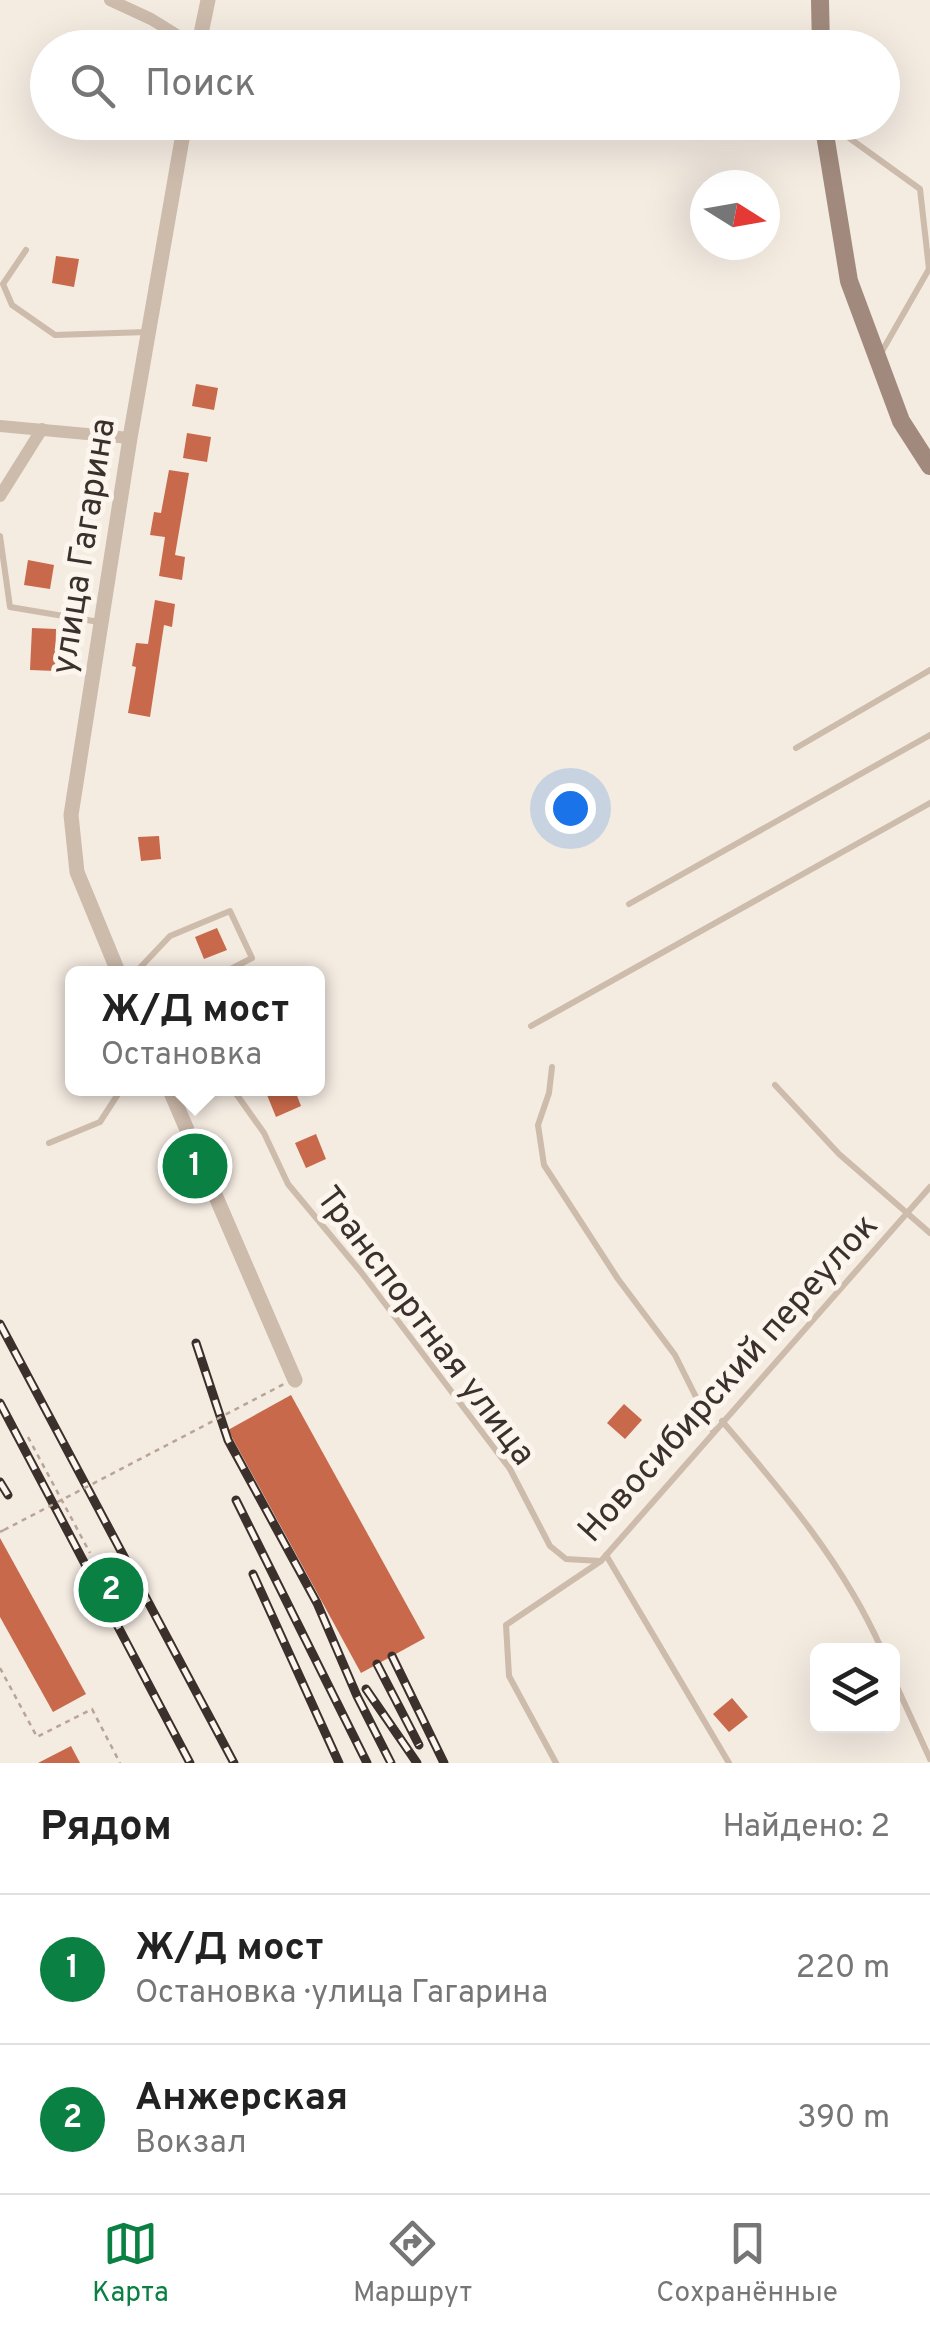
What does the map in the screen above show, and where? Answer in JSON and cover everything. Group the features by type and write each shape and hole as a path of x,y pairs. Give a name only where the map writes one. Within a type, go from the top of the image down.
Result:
{"main road":[{"path":"820,0 821,30"},
{"path":"828,140 849,281 901,422 930,466"}],"street":[{"path":"110,0 169,30"},
{"path":"202,30 208,0"},
{"name":"улица Гагарина","path":"116,966 77,872 71,815 182,140"},
{"path":"0,426 130,438"},
{"path":"0,496 42,429"},
{"path":"172,1096 291,1381"}],"lane":[{"path":"851,140 920,189 929,269 878,358"},
{"path":"26,250 3,284 12,305 55,335 148,332"},
{"path":"0,536 10,608 100,622"},
{"path":"796,748 930,670"},
{"path":"629,904 930,735"},
{"path":"531,1026 930,803"},
{"path":"142,966 170,936 230,911 252,958 237,966"},
{"path":"552,1068 549,1093 538,1125 544,1165 618,1280 675,1355 713,1431"},
{"path":"775,1086 838,1154 930,1233"},
{"path":"49,1144 100,1122 117,1096"},
{"name":"Транспортная улица","path":"238,1096 264,1133 288,1184 361,1272 510,1469 550,1546 566,1560 604,1558"},
{"name":"Новосибирский переулок","path":"556,1763 509,1676 506,1625 604,1558 930,1188"},
{"path":"722,1421 787,1497 862,1606 879,1643"},
{"path":"604,1558 729,1763"},
{"path":"900,1694 930,1760"}],"path":[{"path":"2,1531 291,1381"},
{"path":"28,1438 90,1553"},
{"path":"0,1668 36,1737 92,1710 120,1763"}],"building":[{"path":"56,256 79,259 74,287 52,283"},
{"path":"196,384 218,388 214,410 192,406"},
{"path":"187,433 211,437 207,462 183,458"},
{"path":"169,470 189,473 175,555 185,557 182,580 159,576 165,537 150,535 154,512 161,513"},
{"path":"28,560 54,565 50,589 24,585"},
{"path":"155,600 175,604 172,627 164,625 150,717 128,713 136,643 148,644"},
{"path":"32,628 56,629 55,671 30,670"},
{"path":"159,836 161,859 141,861 138,837"},
{"path":"217,928 227,950 204,959 195,937"},
{"path":"267,1096 297,1096 301,1106 276,1117"},
{"path":"316,1134 326,1159 306,1168 295,1143"},
{"path":"291,1395 425,1638 361,1673 228,1430"},
{"path":"624,1404 642,1420 625,1439 607,1423"},
{"path":"0,1538 86,1694 53,1712 0,1617"},
{"path":"732,1698 748,1717 729,1732 713,1714"},
{"path":"71,1746 80,1763 38,1763"}],"railway":[{"path":"0,1324 234,1763"},
{"path":"196,1343 228,1440 317,1603 391,1763"},
{"path":"0,1403 190,1763"},
{"path":"0,1482 8,1495"},
{"path":"236,1500 367,1763"},
{"path":"253,1574 339,1763"},
{"path":"392,1656 444,1763"},
{"path":"377,1664 419,1745"},
{"path":"366,1689 417,1763"}],"place":[{"name":"Ж/Д мост","path":"195,1166"},
{"name":"Анжерская","path":"111,1590"}]}
